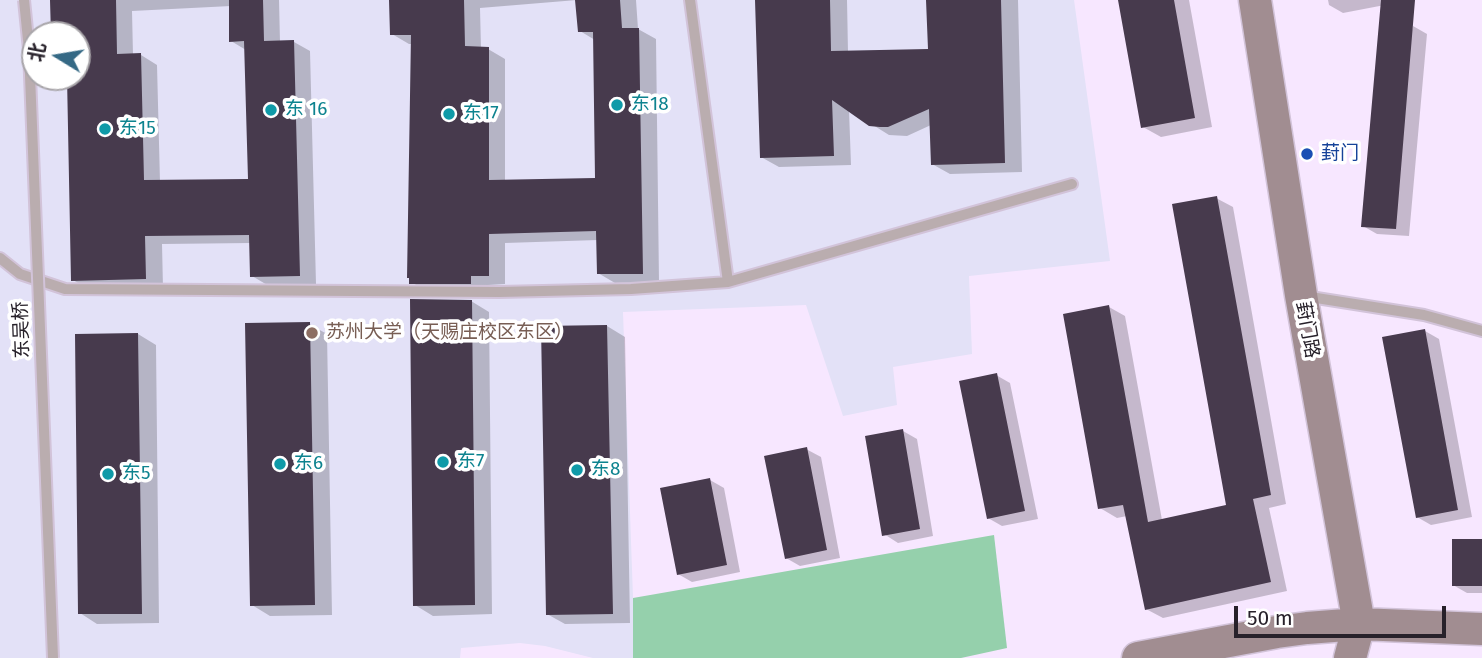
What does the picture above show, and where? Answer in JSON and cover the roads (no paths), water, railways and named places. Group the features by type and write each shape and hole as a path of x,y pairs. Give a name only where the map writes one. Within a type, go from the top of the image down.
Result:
{"main road":[{"name":"葑门路","path":"1255,0 1301,295 1359,624 1350,658"},
{"path":"1138,658 1277,632 1359,624 1482,629"}],"lane":[{"name":"东吴桥","path":"23,0 29,50 52,658"},
{"path":"690,0 728,282"},
{"path":"0,258 20,274 65,289 499,292 631,289 728,282 1072,184"},
{"path":"1301,295 1424,315 1482,331"}],"place":[{"name":"东18","path":"617,105"},
{"name":"东 16","path":"271,110"},
{"name":"东17","path":"449,114"},
{"name":"东15","path":"105,129"},
{"name":"葑门","path":"1307,154"},
{"name":"苏州大学（天赐庄校区东区）","path":"312,333"},
{"name":"东7","path":"443,462"},
{"name":"东6","path":"280,464"},
{"name":"东8","path":"577,470"},
{"name":"东5","path":"108,474"}]}
